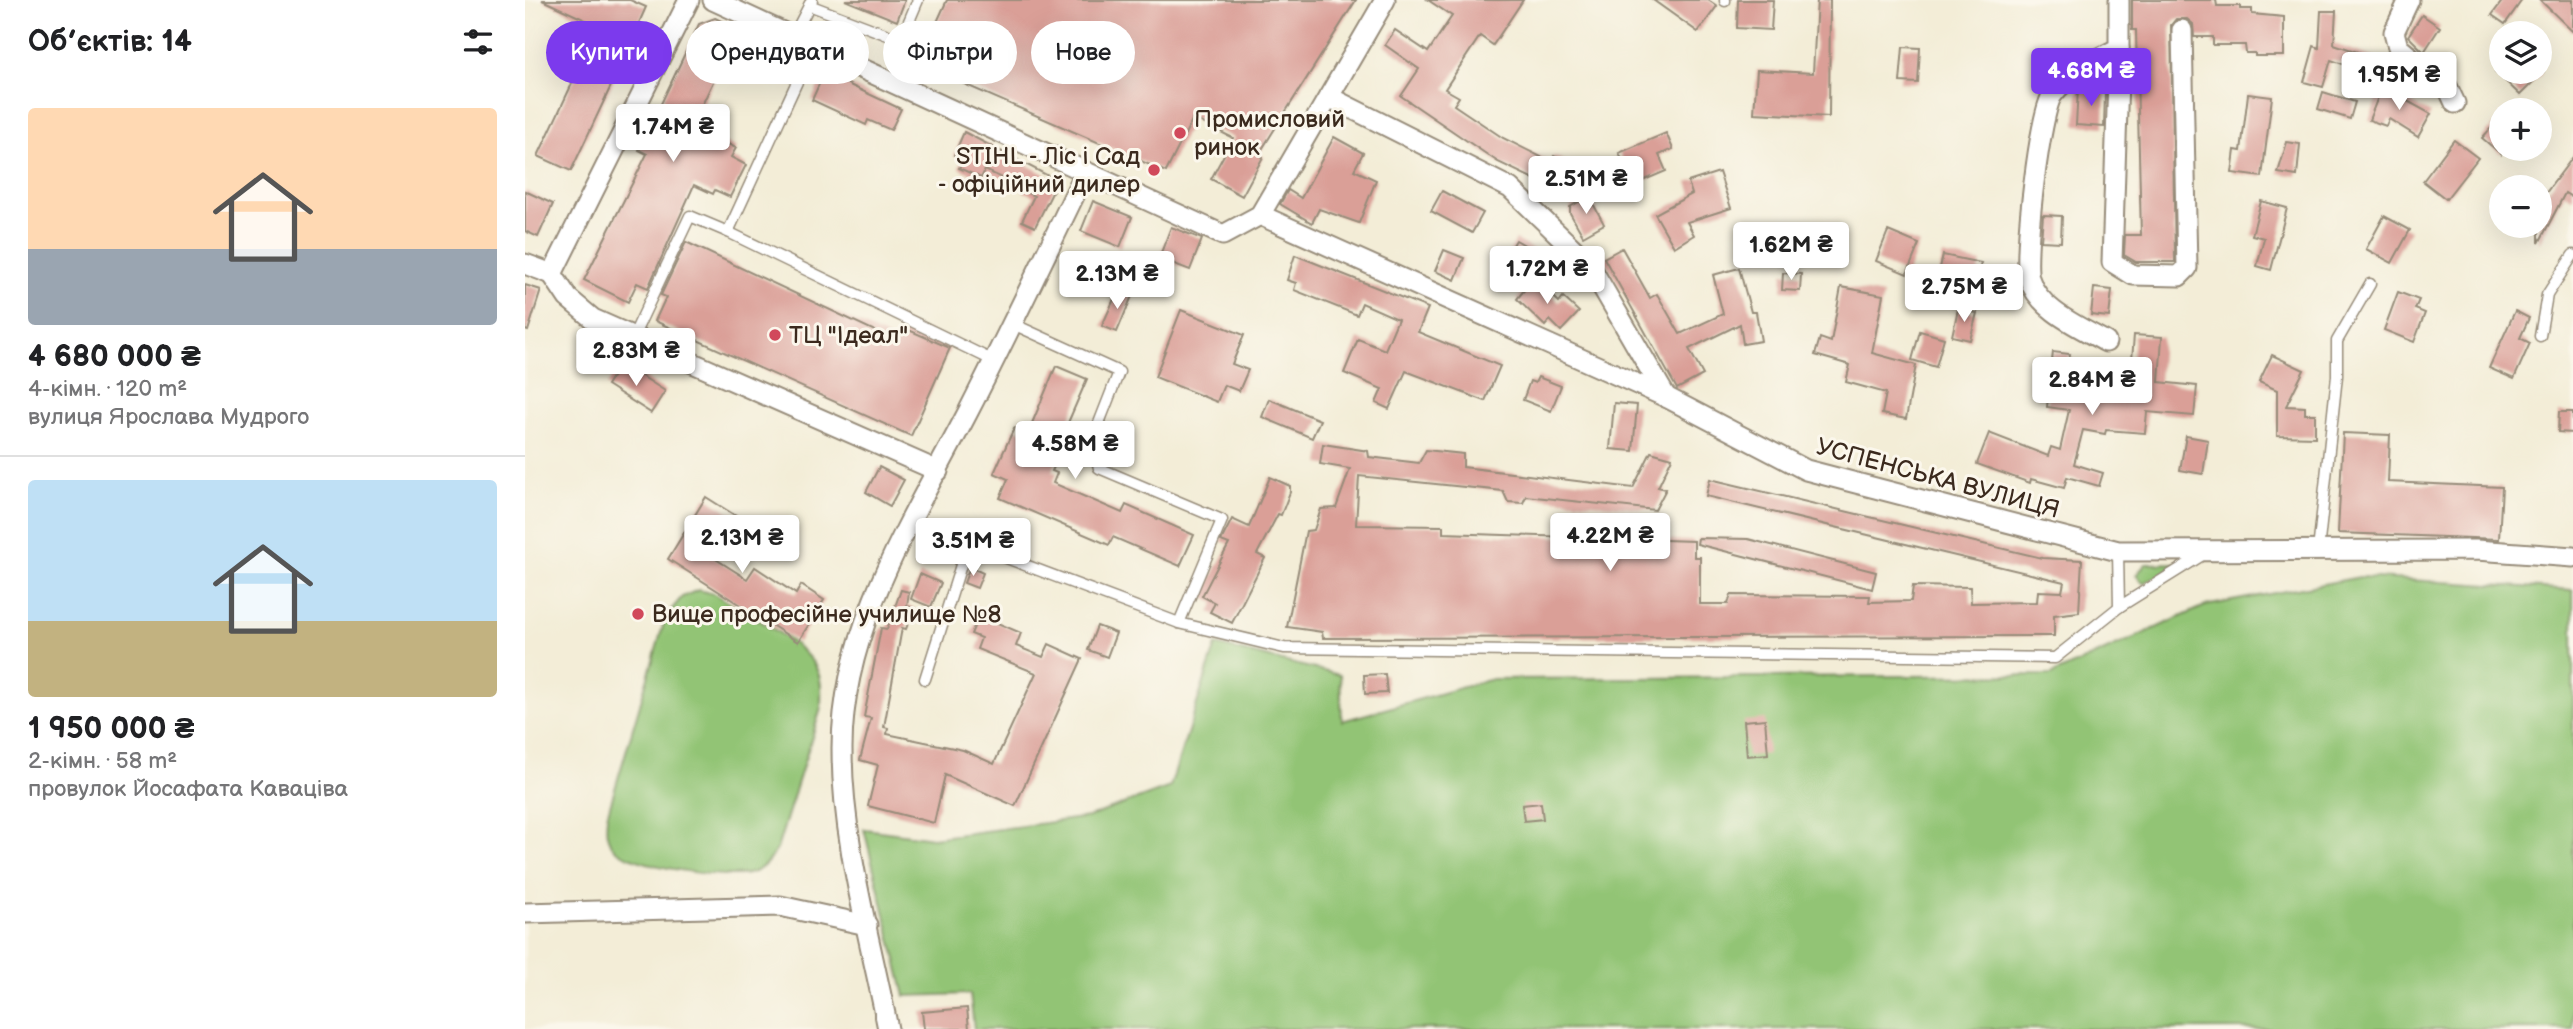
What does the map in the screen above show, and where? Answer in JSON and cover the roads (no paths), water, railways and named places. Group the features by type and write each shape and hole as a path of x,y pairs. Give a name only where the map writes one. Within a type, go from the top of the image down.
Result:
{"street":[{"path":"552,274 689,0"},
{"path":"713,0 758,21"},
{"path":"869,73 1223,235 1260,215 1385,0"},
{"path":"2119,0 2112,262 2133,275 2179,276 2187,268 2182,30"},
{"path":"2410,0 2394,32 2398,47 2448,88 2455,103"},
{"path":"2106,342 2058,314 2040,297 2029,279 2028,254 2042,118 2052,95 2097,59 2119,48"},
{"path":"1329,97 1510,188 1589,264 1666,397"},
{"path":"888,1029 847,829 842,748 845,705 852,670 868,615 911,522 1013,324 1085,173"},
{"name":"УСПЕНСЬКА ВУЛИЦЯ","path":"1260,215 1666,397 1807,470 2118,551 2476,551 2573,557"},
{"path":"525,264 552,274 568,298 593,319 938,471"},
{"path":"525,913 780,906 867,925"}],"lane":[{"path":"801,21 811,3 901,40 918,0"},
{"path":"728,233 796,84"},
{"path":"633,337 690,216 994,361"},
{"path":"2540,336 2547,295 2573,255"},
{"path":"2318,552 2337,376 2337,341 2370,284"},
{"path":"1013,324 1119,372 1092,442 1099,468 1222,520 1179,623"},
{"path":"911,522 967,546 1179,623 1285,648 2055,658 2119,607 2205,553"},
{"path":"925,679 967,546"},
{"path":"2118,551 2119,607"}],"place":[{"name":"Промисловий ринок","path":"1180,133"},
{"name":"STIHL - Ліс і Сад - офіційний дилер","path":"1154,170"},
{"name":"ТЦ \"Ідеал\"","path":"775,335"},
{"name":"Вище професійне училище №8","path":"638,614"}]}
